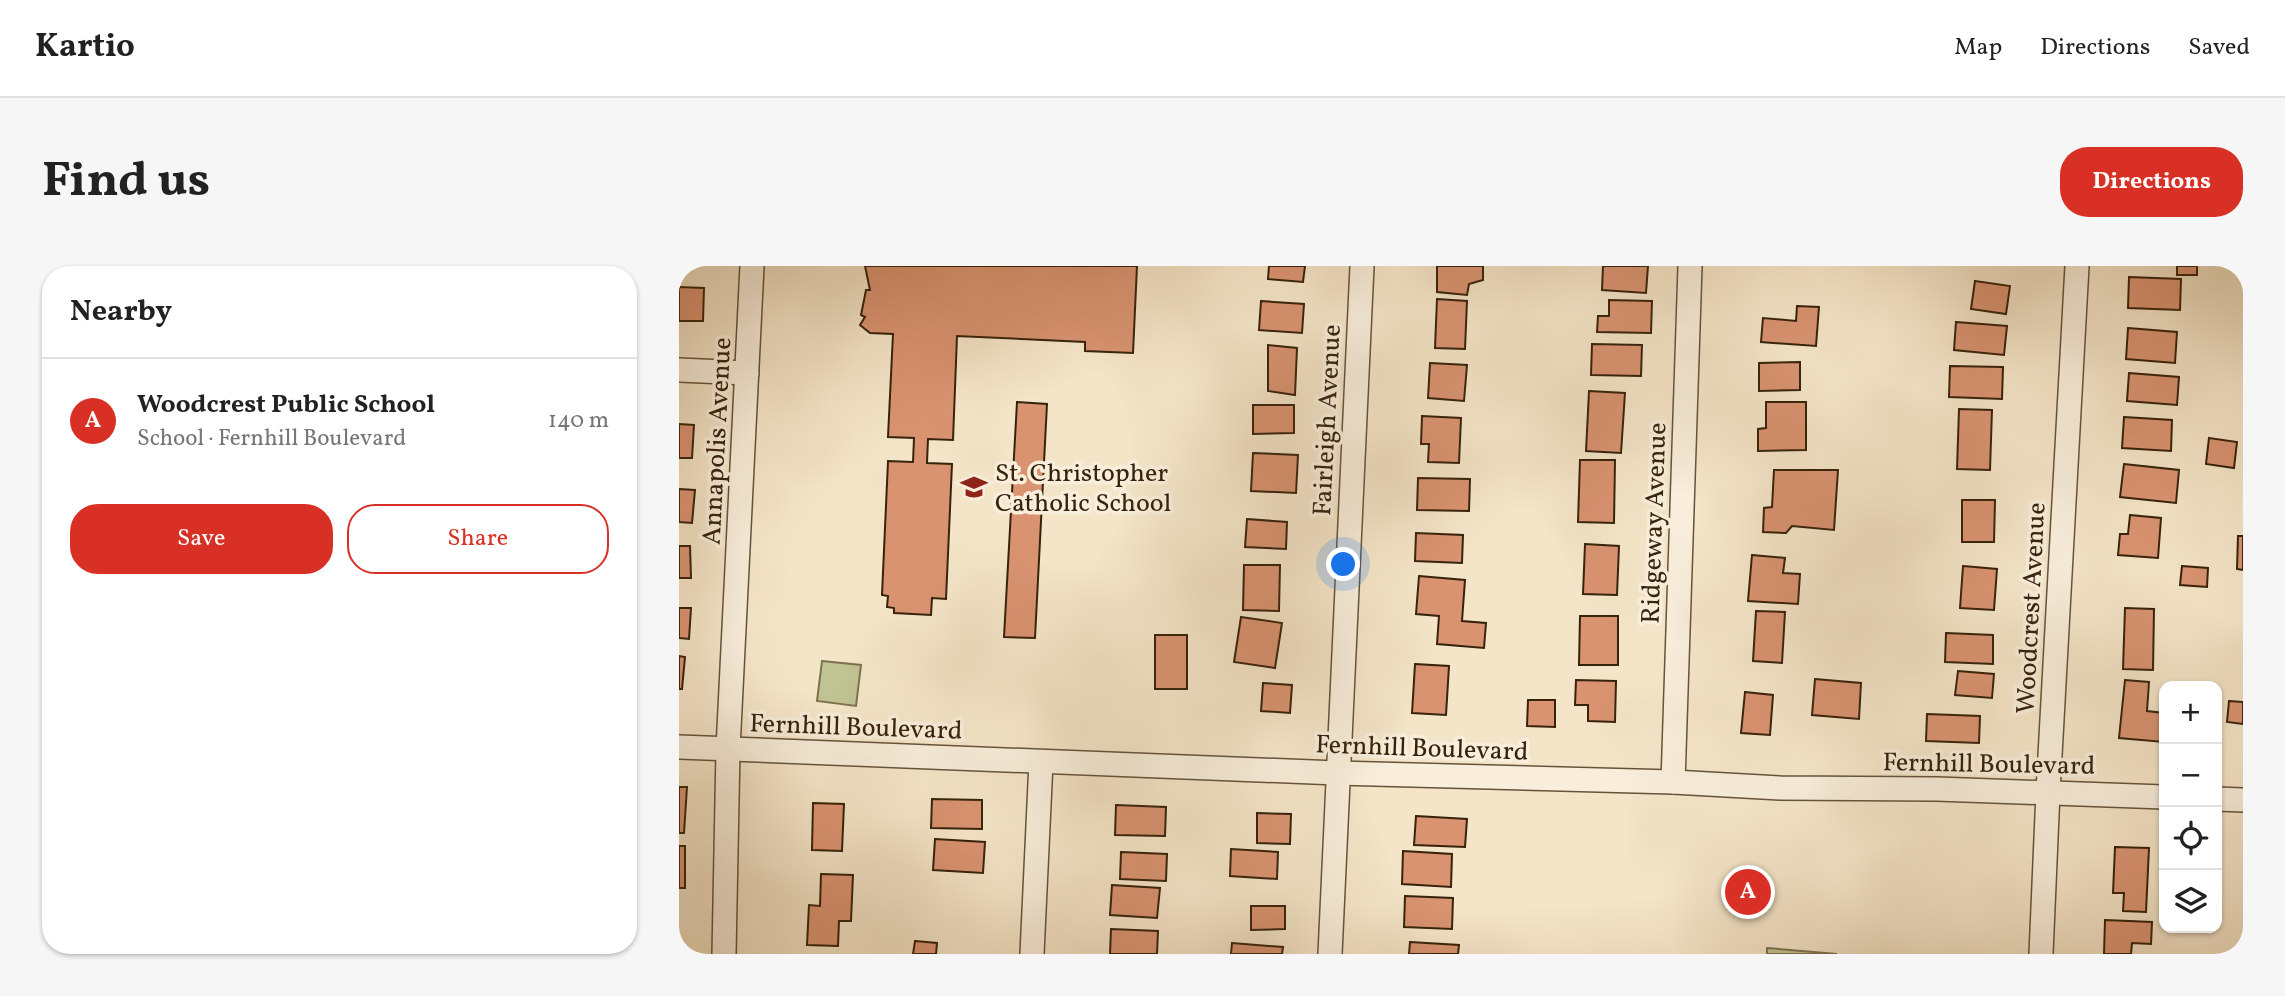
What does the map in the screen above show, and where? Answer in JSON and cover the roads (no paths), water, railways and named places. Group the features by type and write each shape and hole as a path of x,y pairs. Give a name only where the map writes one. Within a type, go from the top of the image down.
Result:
{"street":[{"name":"Annapolis Avenue","path":"724,954 729,749 752,266"},
{"name":"Fairleigh Avenue","path":"1330,954 1362,266"},
{"name":"Ridgeway Avenue","path":"1673,782 1689,266"},
{"name":"Woodcrest Avenue","path":"2041,954 2077,266"},
{"path":"679,370 747,373"},
{"name":"Fernhill Boulevard","path":"679,747 1780,788 2048,792 2159,797"},
{"path":"1032,954 1041,762"},
{"path":"2222,799 2243,800"}],"place":[{"name":"St. Christopher Catholic School","path":"974,487"},
{"name":"Woodcrest Public School","path":"1748,892"}]}
